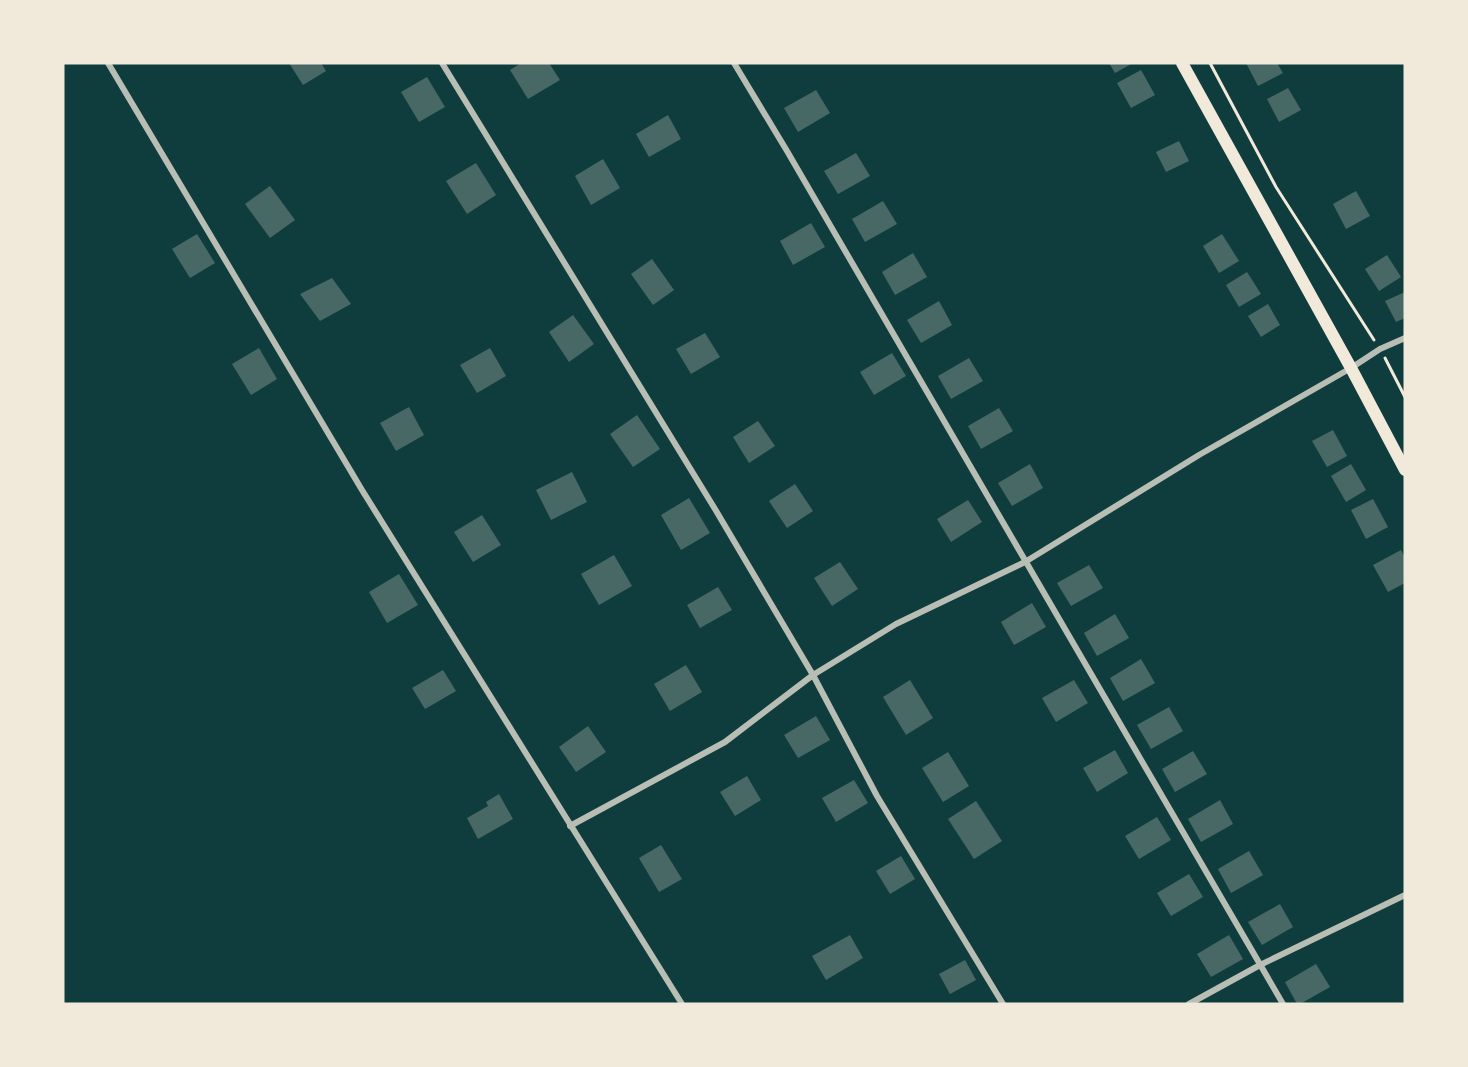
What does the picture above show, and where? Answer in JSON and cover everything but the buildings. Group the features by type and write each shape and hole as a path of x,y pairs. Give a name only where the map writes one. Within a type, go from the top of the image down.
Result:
{"main road":[{"path":"1182,63 1405,470"}],"street":[{"path":"108,63 362,490 682,1004"},
{"path":"442,63 715,509 813,675 877,796 1003,1004"},
{"path":"734,63 1283,1004"},
{"path":"570,826 725,742 813,675 896,624 1025,562 1199,455 1380,349 1405,338"},
{"path":"1189,1004 1260,965 1405,895"}],"path":[{"path":"1210,63 1276,187 1380,349 1405,397"}]}
